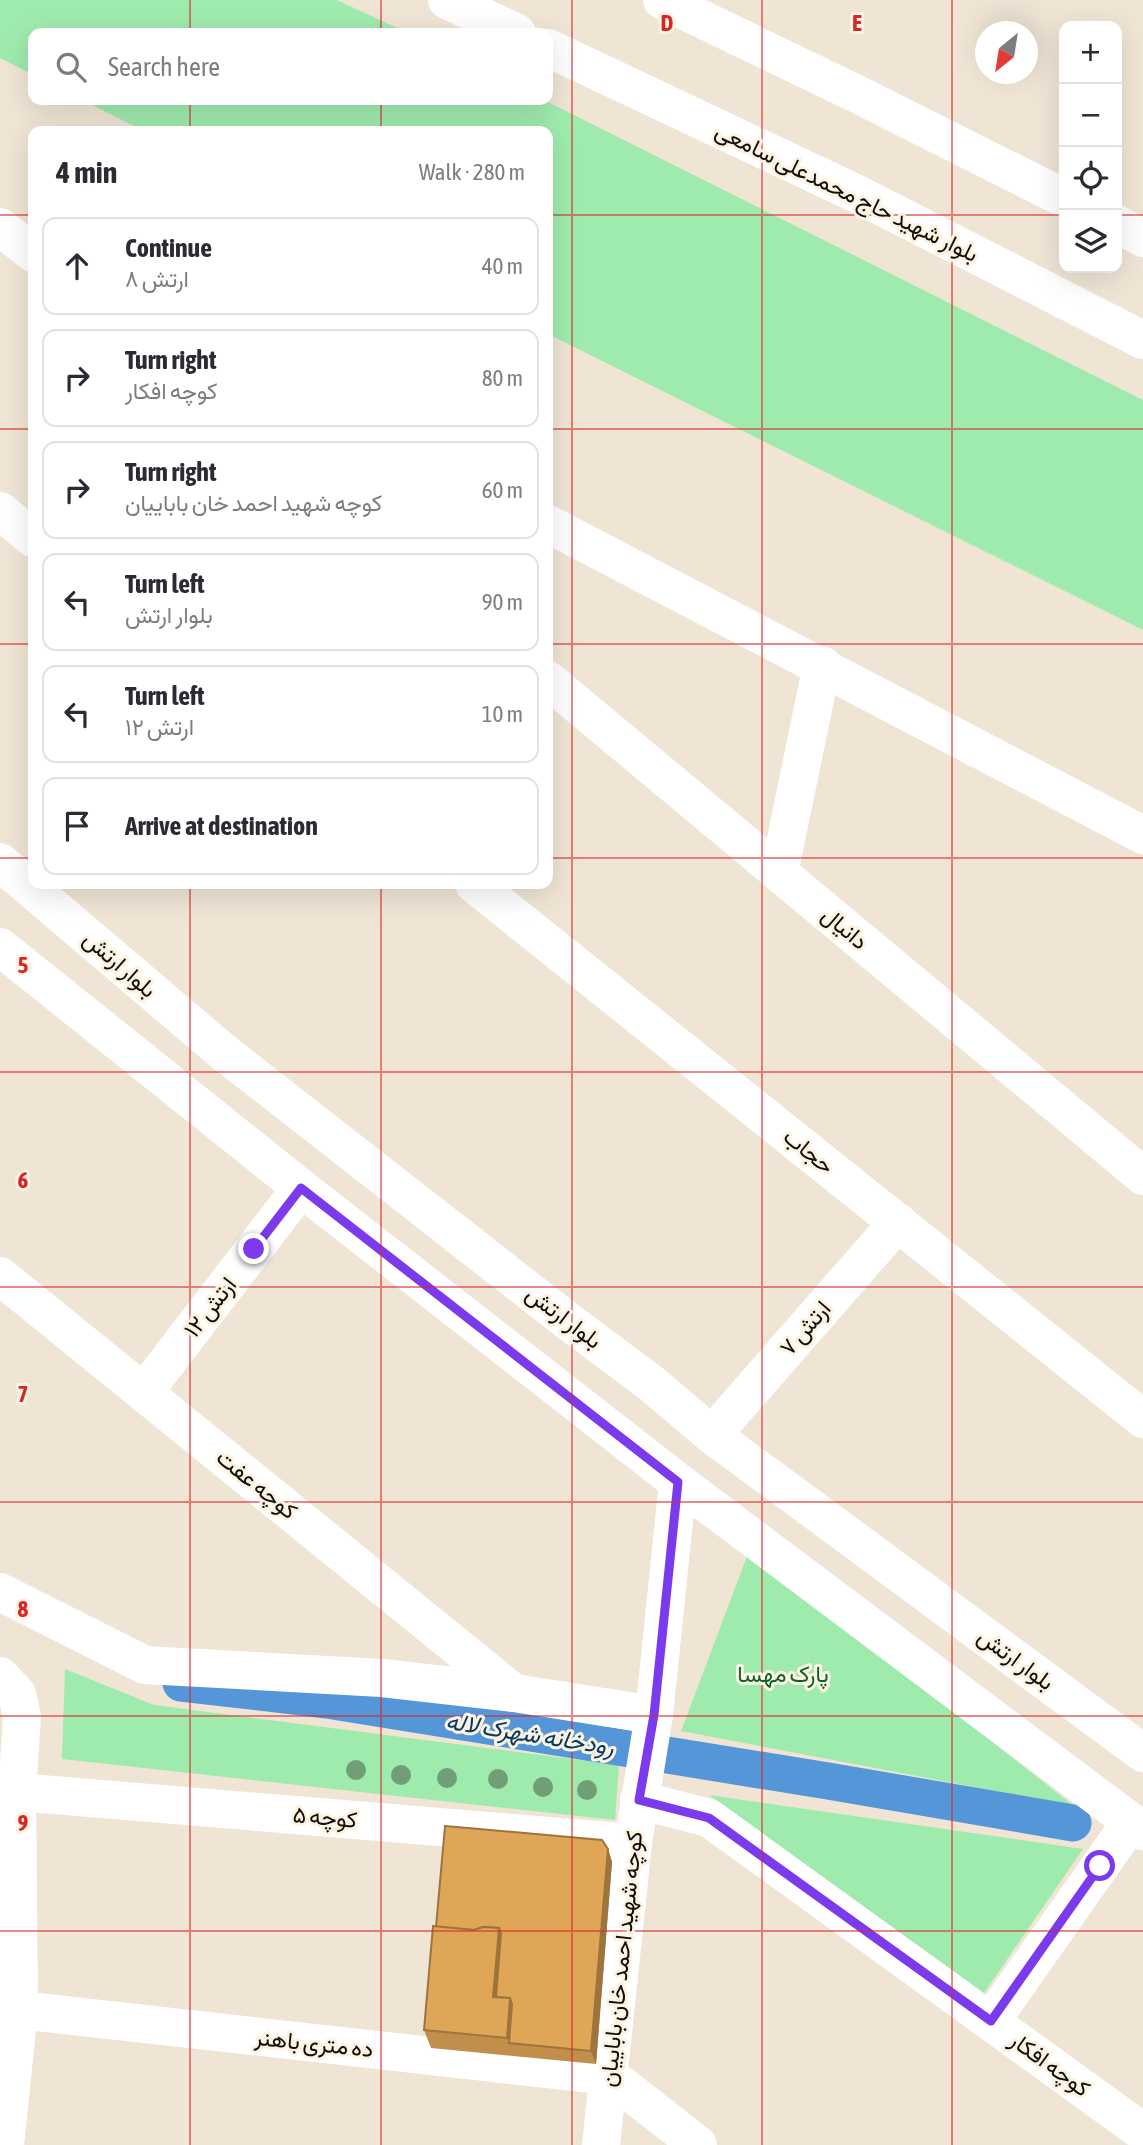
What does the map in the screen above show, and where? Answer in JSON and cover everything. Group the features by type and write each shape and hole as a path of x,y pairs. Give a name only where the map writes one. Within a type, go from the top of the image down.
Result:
{"street":[{"path":"447,0 506,28"},
{"path":"662,0 1059,195"},
{"name":"بلوار شهید حاج محمدعلی سامعی","path":"553,50 855,194 1143,341"},
{"path":"1122,226 1143,236"},
{"path":"0,227 28,249"},
{"path":"0,512 28,533"},
{"path":"553,527 1143,835"},
{"path":"779,873 822,665"},
{"name":"دانیال","path":"553,684 1143,1176"},
{"name":"بلوار ارتش","path":"0,862 28,886"},
{"name":"بلوار ارتش","path":"32,889 222,1051 652,1384 712,1435 1141,1750"},
{"name":"حجاب","path":"480,889 1143,1419"},
{"path":"0,947 301,1188 678,1482 1137,1827 991,2021"},
{"path":"187,1096 222,1051"},
{"name":"ارتش ۱۲","path":"144,1392 301,1188"},
{"name":"ارتش ۷","path":"678,1482 712,1435 898,1222"},
{"name":"کوچه عفت","path":"0,1276 513,1693"},
{"name":"کوچه شهید احمد خان باباییان","path":"601,2145 633,1843 652,1725 678,1482"},
{"path":"0,1592 145,1665 382,1678 513,1693 652,1725"},
{"path":"0,1676 17,1694 22,1717 16,1792 19,2010 5,2145"},
{"name":"کوچه ۵","path":"16,1792 633,1843"},
{"name":"کوچه افکار","path":"640,1792 709,1818 1143,2132"},
{"name":"ده متری باهنر","path":"19,2010 610,2076"},
{"path":"610,2076 698,2145"}],"green space":[{"path":"0,0 337,0 397,28 28,28 28,72 0,58"},
{"path":"92,105 553,105 1143,400 1143,630 553,336 553,126 134,126"},
{"name":"پارک مهسا","path":"749,1551 1074,1806 681,1731"},
{"path":"65,1669 154,1705 619,1765 615,1820 62,1759"},
{"path":"709,1795 1083,1849 984,1993"}],"building":[{"path":"445,1826 602,1840 608,1849 591,2051 509,2043 512,2004 510,1998 496,1997 501,1934 499,1928 483,1927 474,1930 436,1927"},
{"path":"433,1926 474,1930 483,1927 499,1928 493,1997 510,1998 507,2038 424,2030"}],"waterway":[{"name":"رودخانه شهرک لاله","path":"181,1683 327,1700 1073,1823"}],"route":[{"path":"254,1249 301,1188 678,1482 654,1715 639,1800 709,1818 991,2021 1100,1866"}]}
